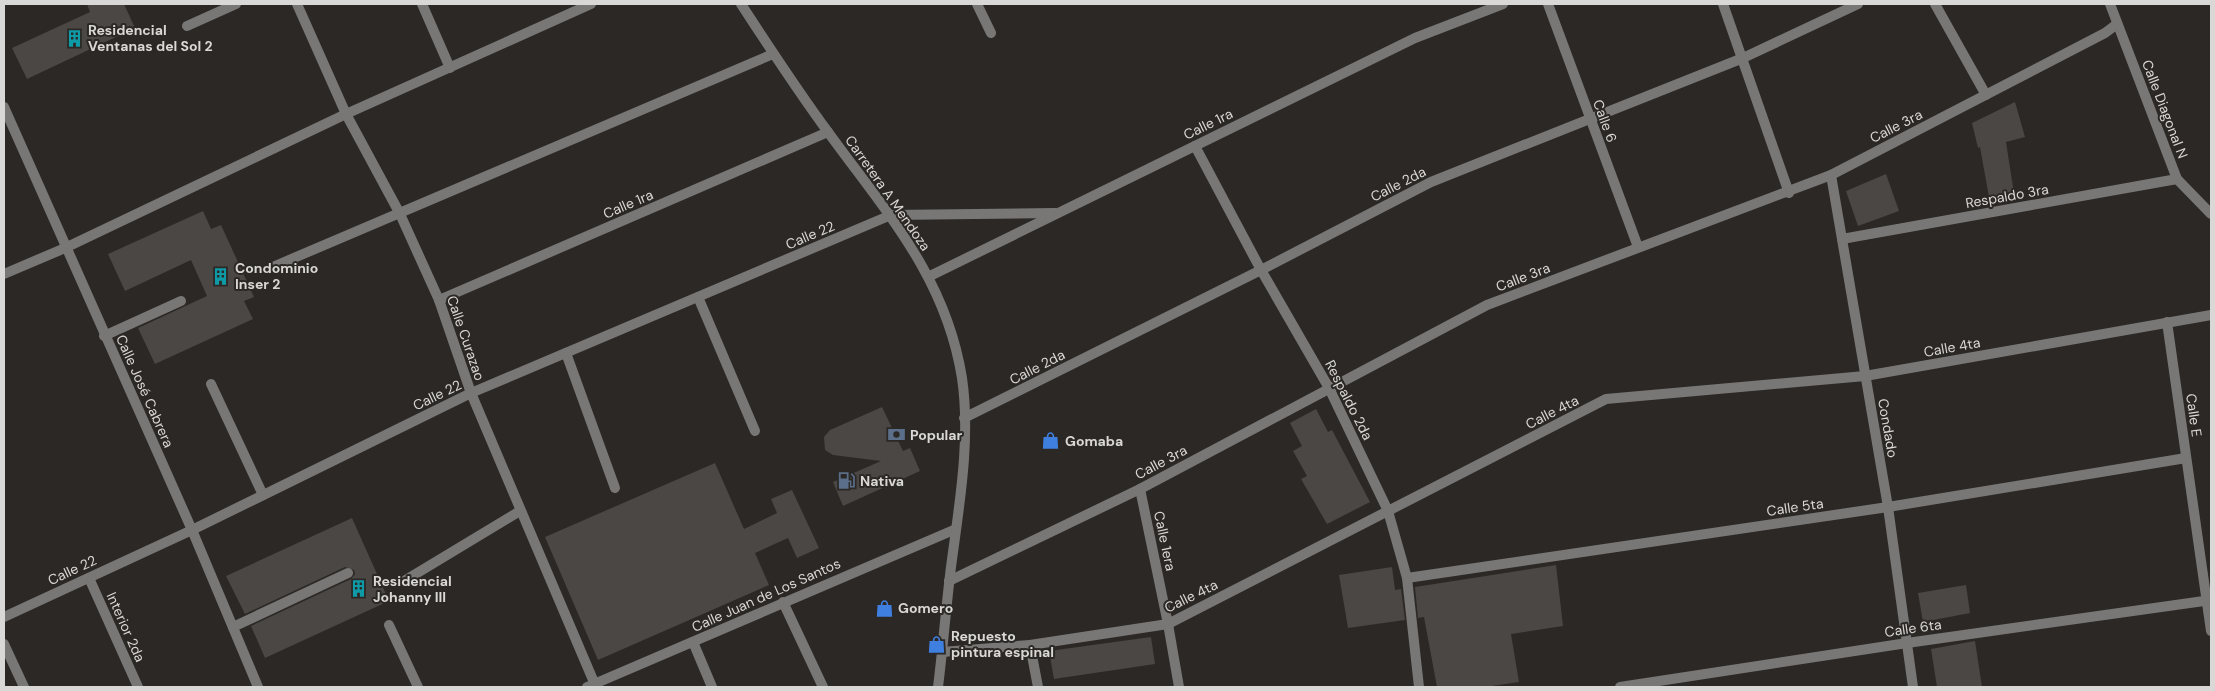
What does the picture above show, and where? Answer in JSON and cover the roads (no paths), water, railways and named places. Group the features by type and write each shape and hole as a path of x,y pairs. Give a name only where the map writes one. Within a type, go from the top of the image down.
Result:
{"street":[{"path":"187,26 236,4"},
{"name":"Calle Curazao","path":"297,4 346,114 400,214 439,300 470,394 593,686"},
{"path":"422,4 450,68"},
{"path":"4,274 65,248 346,114 591,4"},
{"name":"Carretera A Mendoza","path":"741,4 773,54 891,216 930,276 942,306 959,361 964,418 956,529 938,687"},
{"path":"977,4 991,33"},
{"name":"Calle 1ra","path":"930,276 1415,38 1503,4"},
{"name":"Calle 6","path":"1548,4 1638,247"},
{"path":"1723,4 1789,193"},
{"name":"Calle 2da","path":"964,418 1261,270 1431,182 1743,58 1858,4"},
{"path":"1935,4 1986,94"},
{"name":"Calle Diagonal N","path":"2110,4 2177,179 2211,214"},
{"name":"Calle 3ra","path":"949,581 1140,489 1487,305 1638,247 1789,193 1831,175 2105,33 2117,24"},
{"path":"275,266 773,54"},
{"name":"Calle José Cabrera","path":"4,108 192,530 258,687"},
{"name":"Calle 1ra","path":"439,300 828,132"},
{"name":"Respaldo 2da","path":"1195,146 1261,270 1329,388 1388,511 1406,578 1419,687"},
{"name":"Condado","path":"1831,175 1888,507 1913,687"},
{"name":"Respaldo 3ra","path":"1842,240 2177,179"},
{"path":"891,216 1055,213"},
{"name":"Calle 22","path":"4,617 192,530 470,394 891,216"},
{"path":"698,297 755,431"},
{"path":"104,336 181,301"},
{"name":"Calle 4ta","path":"942,652 1030,645 1168,624 1606,399 1865,376 2211,315"},
{"name":"Calle E","path":"2167,322 2186,458 2209,600 2211,631"},
{"path":"566,353 615,488"},
{"path":"211,384 263,495"},
{"name":"Calle 5ta","path":"1406,578 1888,507 2186,458"},
{"name":"Calle 1era","path":"1140,489 1179,687"},
{"path":"404,581 520,511"},
{"name":"Calle Juan de Los Santos","path":"593,686 782,602 956,529"},
{"path":"233,627 348,574"},
{"name":"Interior 2da","path":"89,578 138,687"},
{"name":"Calle 6ta","path":"1620,687 1907,643 2209,600"},
{"path":"782,602 823,687"},
{"path":"389,625 418,687"},
{"path":"694,642 712,687"},
{"path":"4,644 24,687"},
{"path":"1030,645 1038,687"}],"place":[{"name":"Residencial Ventanas del Sol 2","path":"74,38"},
{"name":"Condominio Inser 2","path":"221,276"},
{"name":"Popular","path":"896,435"},
{"name":"Gomaba","path":"1051,441"},
{"name":"Nativa","path":"846,481"},
{"name":"Residencial Johanny III","path":"359,589"},
{"name":"Gomero","path":"884,608"},
{"name":"Repuesto pintura espinal","path":"937,644"}]}
